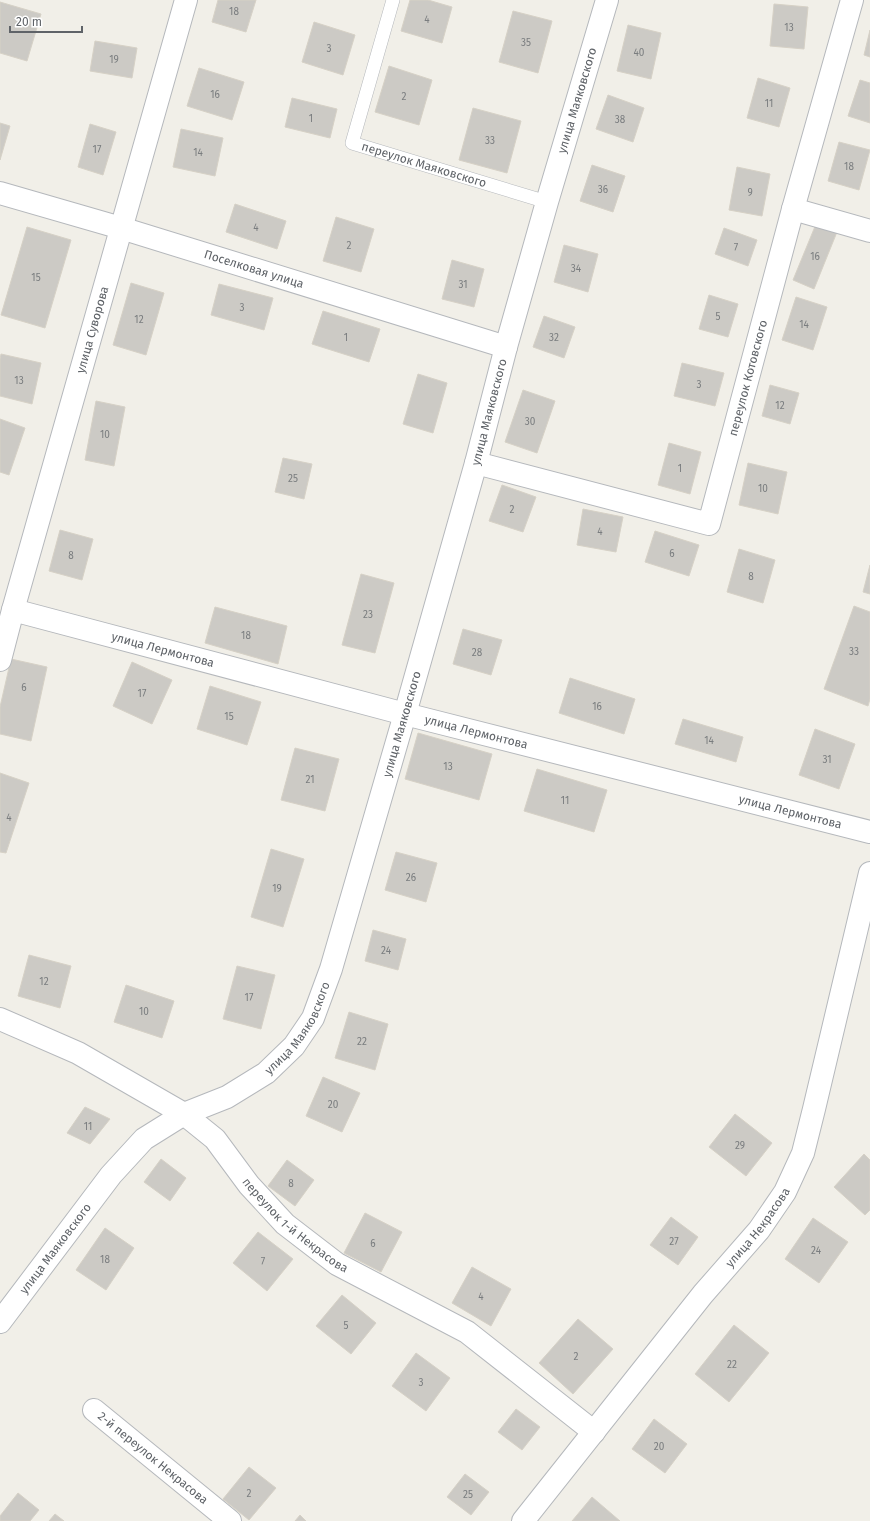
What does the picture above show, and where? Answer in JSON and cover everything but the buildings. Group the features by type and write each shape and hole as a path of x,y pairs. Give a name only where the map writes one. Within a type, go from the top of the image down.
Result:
{"street":[{"name":"улица Суворова","path":"0,660 186,0"},
{"name":"улица Маяковского","path":"0,1322 111,1175 144,1139 184,1114 227,1097 266,1073 294,1046 313,1018 331,969 405,714 476,463 506,347 547,202 607,0"},
{"name":"переулок Котовского","path":"476,463 709,524 793,209 852,0"},
{"name":"Поселковая улица","path":"0,194 121,228 506,347"},
{"path":"793,209 870,232"},
{"name":"улица Лермонтова","path":"13,610 405,714 870,832"},
{"name":"улица Некрасова","path":"522,1521 703,1294 758,1230 785,1192 803,1153 870,873"},
{"name":"переулок 1-й Некрасова","path":"0,1019 78,1052 184,1114 215,1139 249,1185 285,1224 337,1264 467,1332 594,1432"},
{"name":"2-й переулок Некрасова","path":"94,1410 230,1521"}],"lane":[{"name":"переулок Маяковского","path":"393,0 352,143 547,202"}]}
